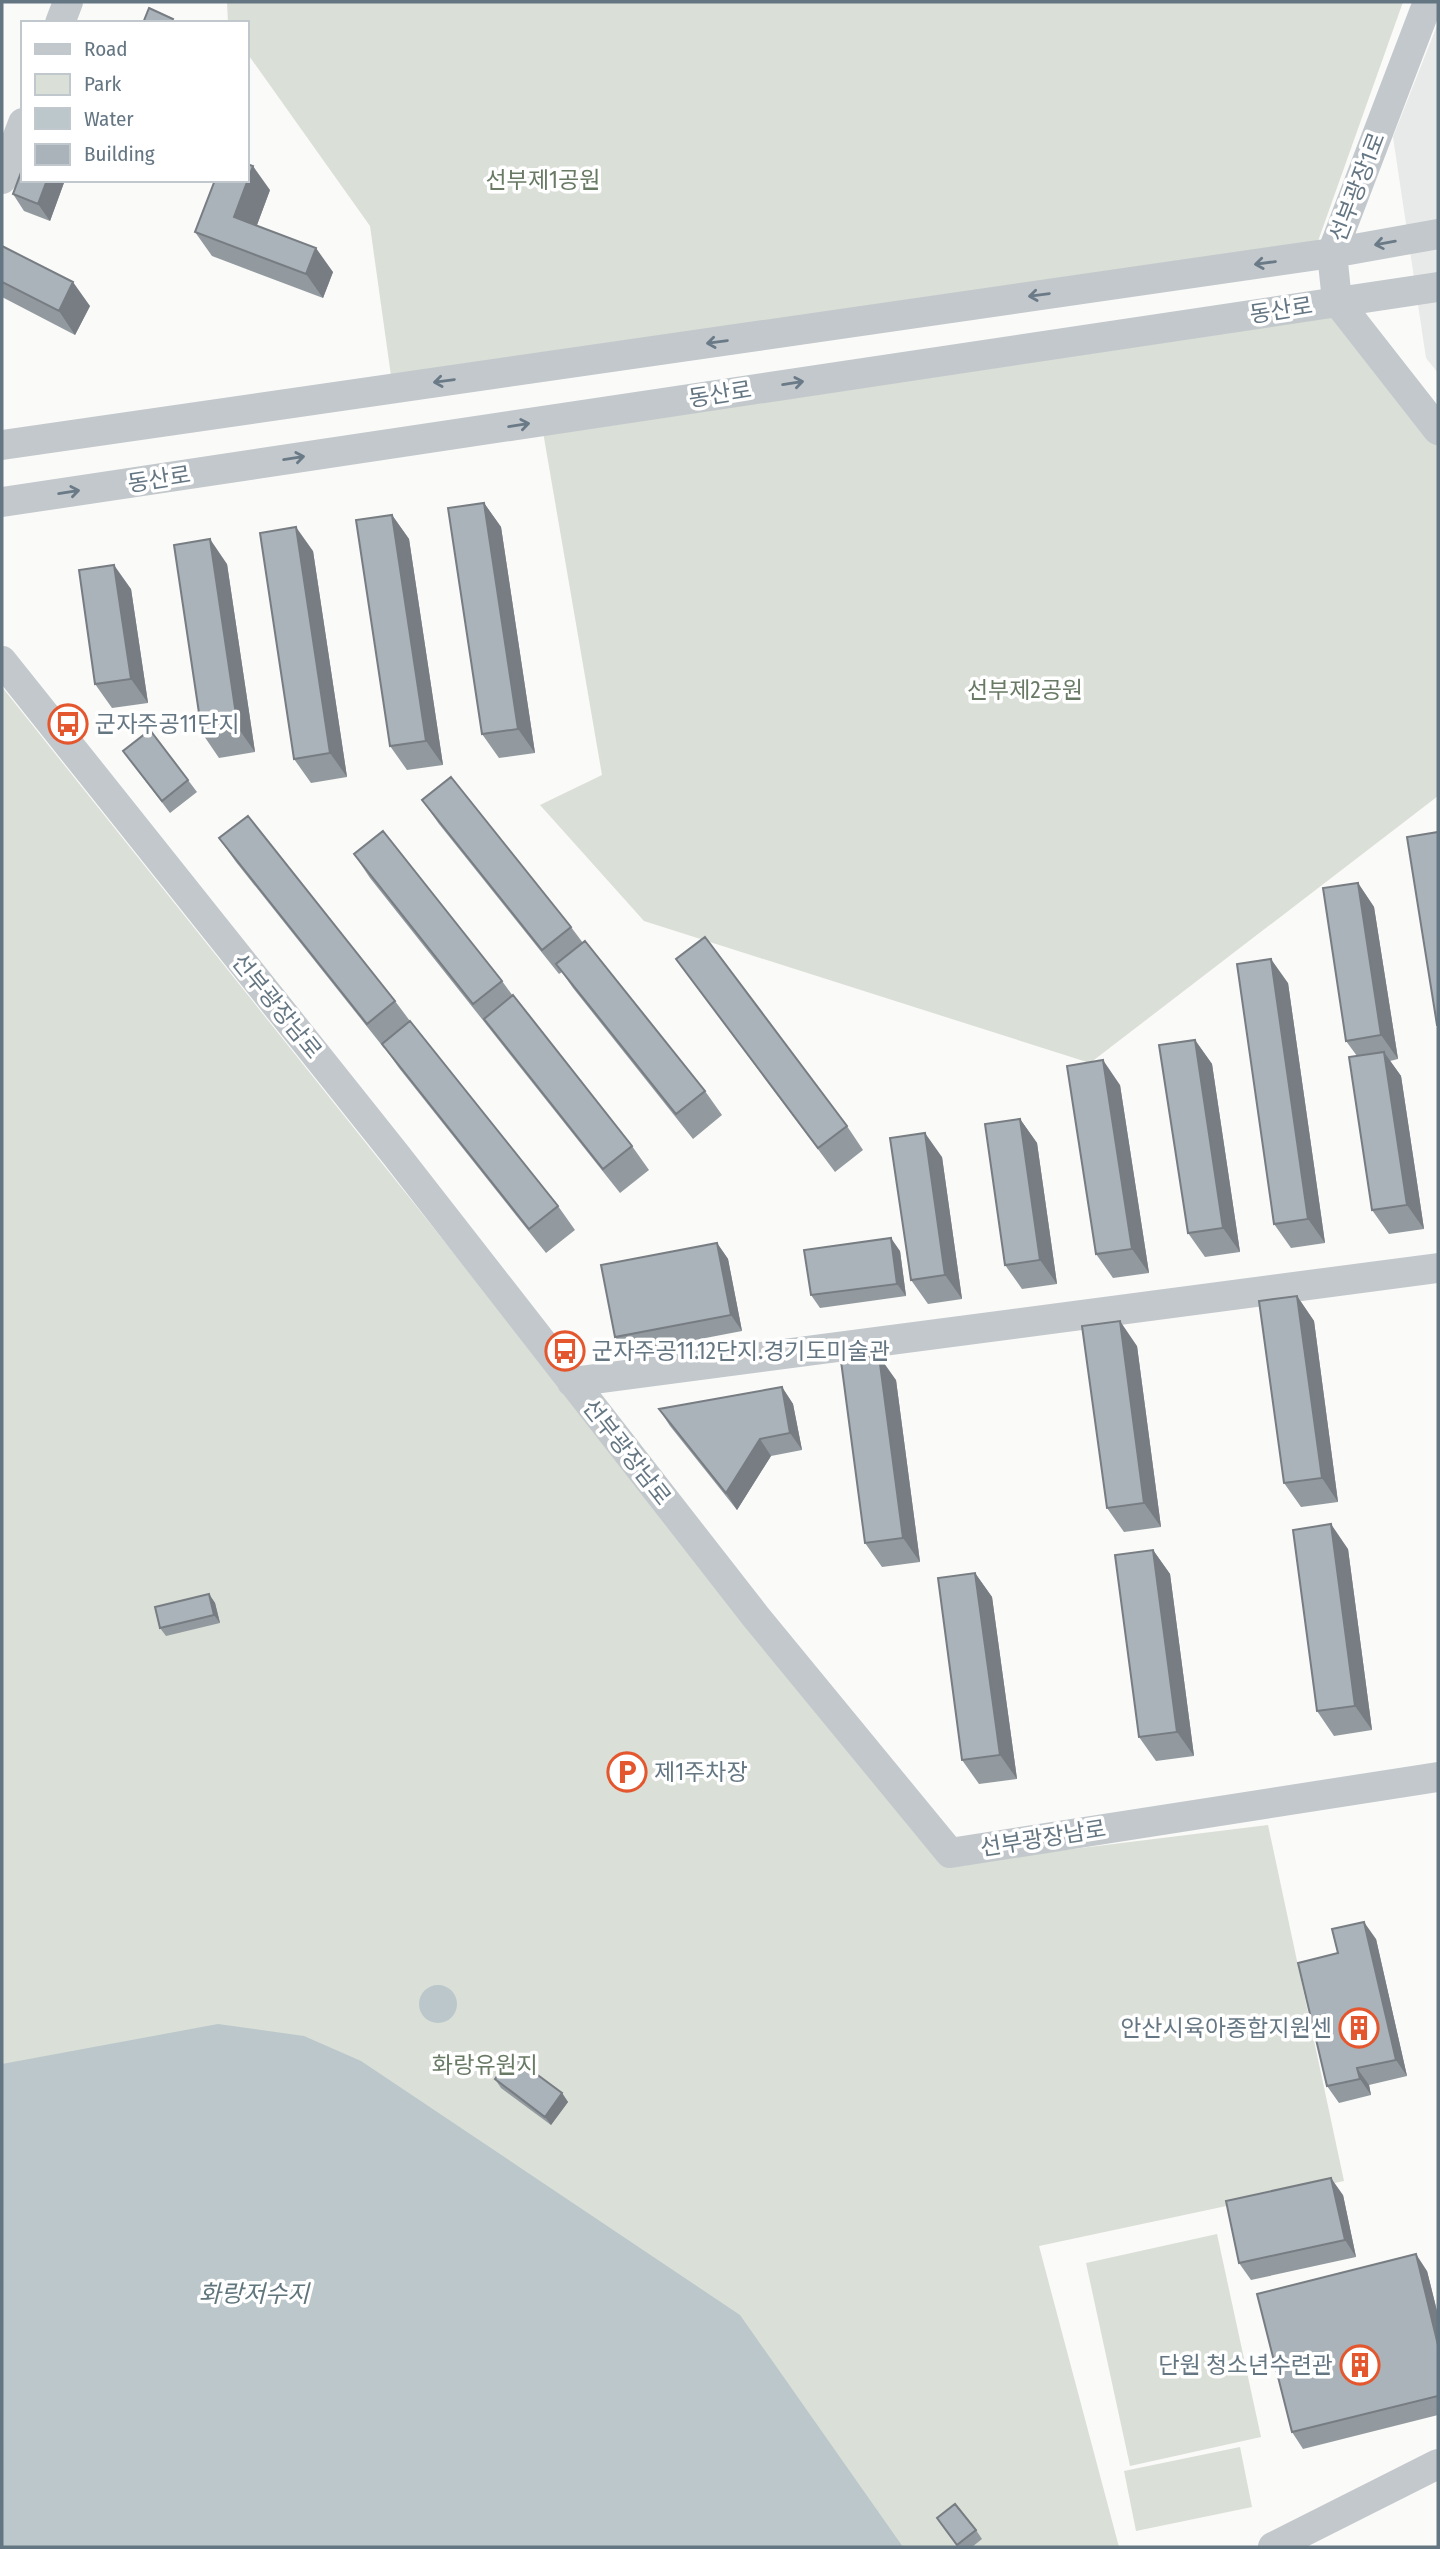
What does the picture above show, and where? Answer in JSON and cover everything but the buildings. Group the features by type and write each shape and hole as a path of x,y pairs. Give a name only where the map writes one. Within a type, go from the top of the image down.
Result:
{"street":[{"path":"61,21 68,2"},
{"name":"선부광장1로","path":"1337,301 1332,253 1429,2"},
{"path":"2,179 21,128"},
{"path":"2,444 1332,253 1438,234"},
{"name":"동산로","path":"2,502 1438,287"},
{"path":"1337,301 1438,430"},
{"name":"선부광장남로","path":"2,661 396,1156 756,1617 950,1853 1438,1777"},
{"path":"572,1382 1438,1268"},
{"path":"1273,2547 1438,2464"}],"shaded area":[{"path":"1438,23 1438,373 1426,358 1393,137"}],"green space":[{"name":"선부제1공원","path":"227,2 1403,2 1317,244 392,383 370,226 248,54 248,21 228,21"},
{"name":"선부제2공원","path":"1332,306 1438,439 1438,796 1090,1063 644,921 540,805 602,775 542,426"},
{"name":"화랑유원지","path":"2,687 942,1865 1268,1825 1344,2181 1039,2246 1119,2547 2,2547"},
{"path":"1217,2234 1261,2437 1130,2466 1086,2263"},
{"path":"1240,2447 1252,2507 1136,2531 1124,2471"}],"water":[{"path":"438,1985 452,1990 457,2004 452,2018 438,2023 424,2018 419,2004 424,1990"},
{"name":"화랑저수지","path":"218,2024 304,2036 361,2061 740,2315 903,2547 2,2547 2,2064"}],"place":[{"name":"군자주공11단지","path":"68,724"},
{"name":"군자주공11.12단지.경기도미술관","path":"565,1351"},
{"name":"제1주차장","path":"627,1772"},
{"name":"안산시육아종합지원센","path":"1359,2028"},
{"name":"단원 청소년수련관","path":"1360,2365"}]}
